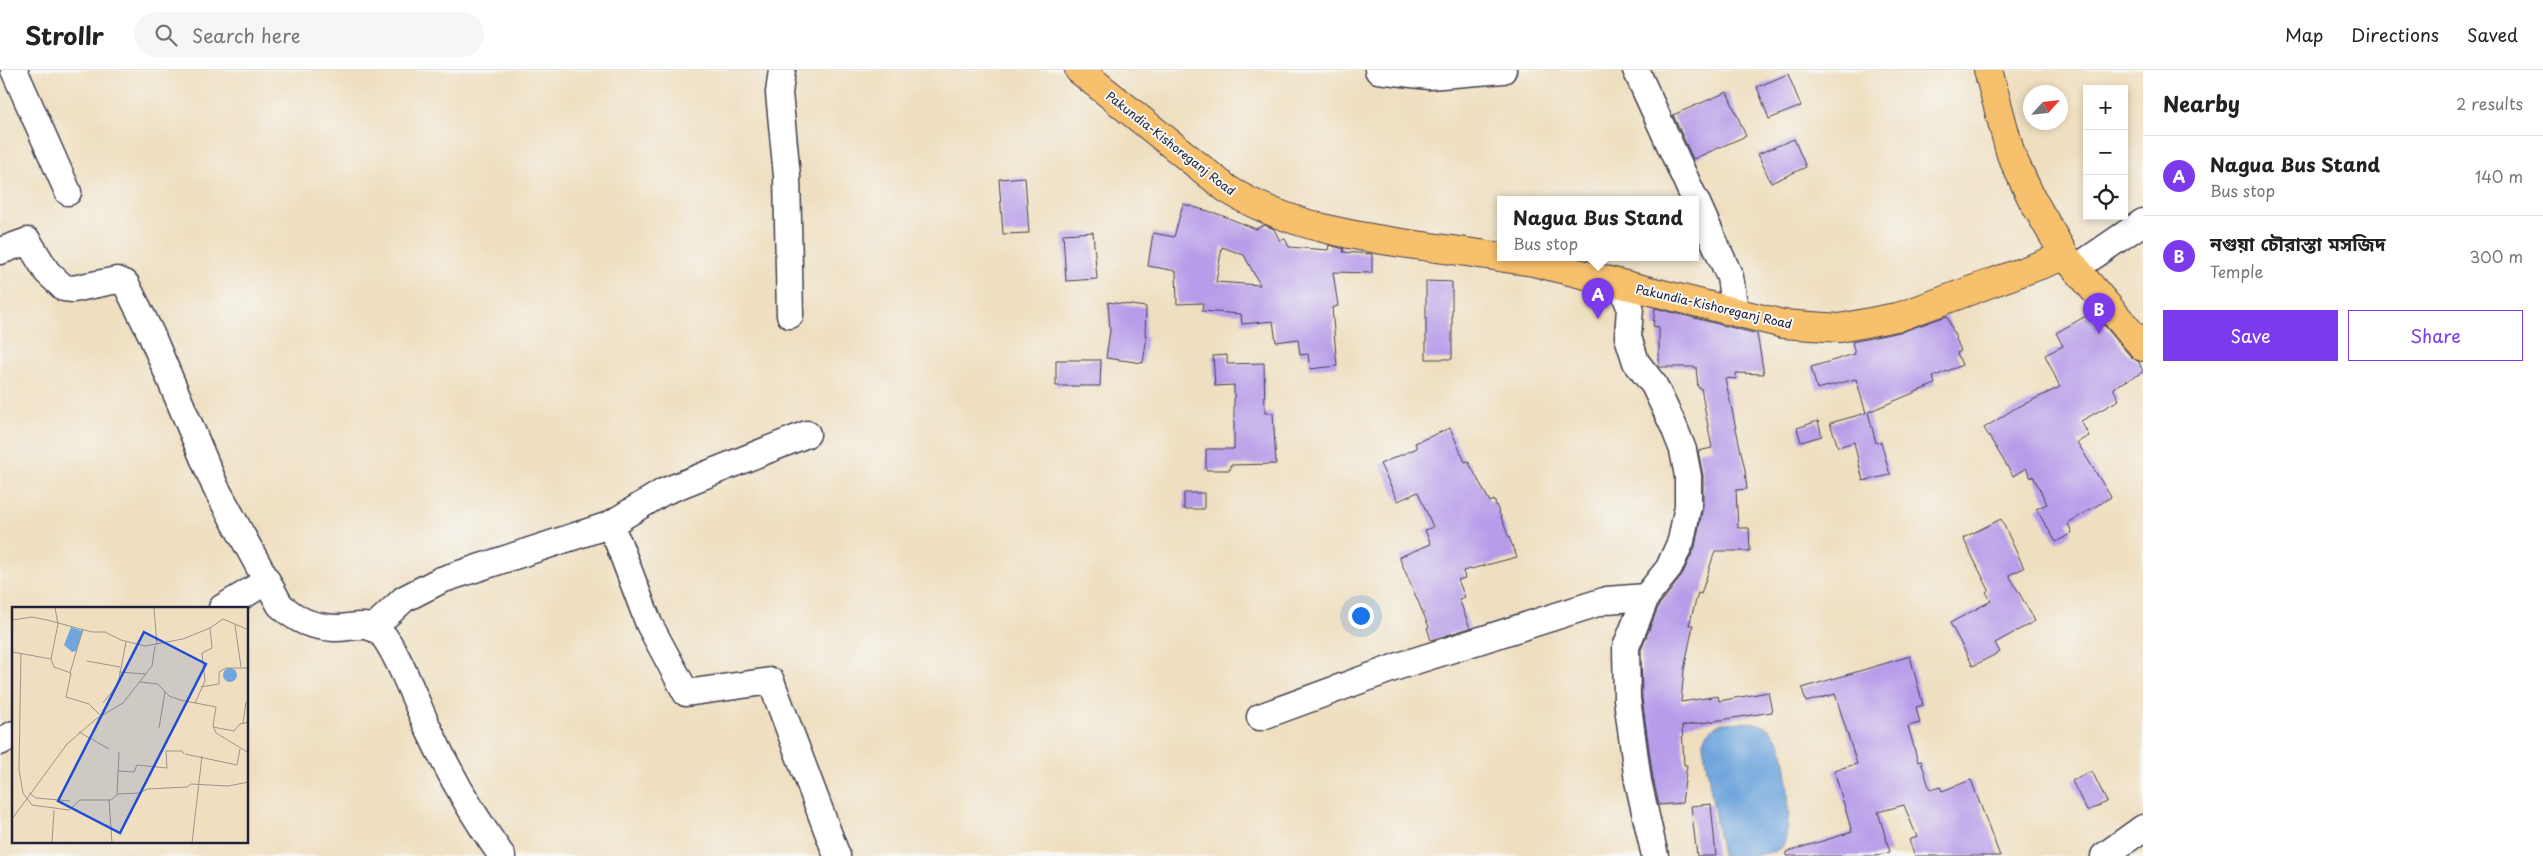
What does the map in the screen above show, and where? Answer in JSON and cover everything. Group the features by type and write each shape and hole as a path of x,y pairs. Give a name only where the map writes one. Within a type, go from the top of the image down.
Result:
{"main road":[{"path":"1988,70 2011,155 2032,199 2070,262 2143,347"},
{"name":"Pakundia-Kishoreganj Road","path":"1082,71 1227,189 1248,202 1321,229 1497,256"},
{"name":"Pakundia-Kishoreganj Road","path":"1521,261 1783,324 1840,328 1901,316 2070,262"}],"street":[{"path":"14,70 68,192"},
{"path":"782,70 780,94 786,176 790,315"},
{"path":"1378,70 1429,76 1503,70"},
{"path":"1636,70 1693,196"},
{"path":"1699,210 1730,277 1735,311"},
{"path":"2070,262 2143,222"},
{"path":"0,251 28,242 47,272 64,288 73,289 117,280 126,284 151,334 216,488 280,605 295,619 336,628 356,625 373,628 382,634 462,795 502,856"},
{"path":"1622,286 1630,307 1628,337 1636,362 1654,385 1674,427 1683,450 1688,476 1688,506 1681,540 1669,568 1646,597 1626,647 1628,699 1638,781 1655,856"},
{"path":"373,628 404,599 441,580 609,525 663,492 807,434"},
{"path":"609,525 618,542 649,624 686,693 771,680 837,856"},
{"path":"224,607 267,581"},
{"path":"1260,717 1399,666 1607,600 1646,597"},
{"path":"0,742 12,735"},
{"path":"2104,856 2143,828"}],"water":[{"path":"1747,722 1759,724 1770,730 1781,746 1785,761 1788,817 1785,841 1781,848 1775,851 1753,855 1722,856 1703,745 1710,731 1722,723"}],"building":[{"path":"1788,74 1801,106 1769,119 1757,87"},
{"path":"1727,92 1746,136 1693,159 1673,115"},
{"path":"1794,139 1806,167 1771,183 1758,154"},
{"path":"1025,177 1029,233 1003,234 999,179"},
{"path":"1183,204 1218,214 1256,229 1264,225 1274,229 1280,241 1285,239 1289,247 1328,250 1329,245 1344,249 1343,252 1372,254 1372,273 1333,272 1338,306 1332,308 1337,366 1310,369 1308,354 1300,355 1298,339 1276,342 1273,321 1242,324 1241,314 1202,311 1203,303 1177,304 1176,271 1148,266 1153,233 1174,237","holes":["1222,247 1244,255 1260,285 1216,282"]},
{"path":"1093,232 1097,279 1066,281 1063,234"},
{"path":"1426,281 1452,282 1452,359 1426,359"},
{"path":"1108,302 1146,307 1145,336 1147,336 1143,363 1106,358 1110,331"},
{"path":"1655,308 1757,334 1764,374 1736,373 1736,379 1725,378 1745,470 1747,489 1736,490 1738,528 1749,528 1750,551 1715,551 1701,594 1698,593 1689,625 1693,625 1684,670 1681,702 1718,696 1719,701 1768,692 1772,712 1682,726 1684,765 1687,765 1682,803 1659,805 1653,778 1642,698 1641,650 1659,605 1681,577 1695,547 1703,506 1703,476 1698,451 1712,448 1701,388 1698,388 1696,367 1659,367 1659,327 1653,326"},
{"path":"2093,312 2102,326 2104,325 2131,357 2139,362 2143,372 2113,388 2119,400 2081,421 2089,436 2077,442 2111,497 2068,523 2072,533 2056,542 2036,509 2047,504 2033,476 2031,478 2026,468 2013,476 1984,428 2014,409 2060,387 2045,355 2063,346 2056,333"},
{"path":"1947,316 1961,351 1957,353 1962,365 1933,377 1935,384 1868,412 1876,443 1881,442 1890,475 1863,481 1854,442 1838,447 1830,423 1866,413 1856,379 1817,389 1811,367 1855,354 1852,342 1904,331"},
{"path":"1227,355 1227,364 1264,363 1265,413 1273,413 1276,464 1230,465 1230,470 1206,470 1206,449 1234,449 1234,385 1215,386 1213,356"},
{"path":"1056,360 1101,360 1100,386 1056,386"},
{"path":"1818,421 1822,436 1801,442 1797,428"},
{"path":"1450,428 1465,462 1468,461 1490,502 1494,500 1517,557 1463,571 1465,578 1458,580 1465,597 1459,599 1470,628 1431,640 1427,628 1429,627 1399,557 1431,544 1425,530 1433,527 1418,492 1398,501 1380,464 1417,448 1415,443"},
{"path":"1184,493 1204,493 1204,509 1184,509"},
{"path":"2001,519 2024,568 2009,575 2035,621 1995,643 2000,652 1973,666 1950,623 1991,601 1986,592 1989,590 1963,538"},
{"path":"1910,656 1923,705 1916,707 1920,723 1908,726 1918,762 1921,761 1930,790 1940,787 1942,791 1971,780 2000,856 1915,856 1909,840 1917,837 1904,805 1878,812 1890,852 1876,856 1786,856 1786,852 1852,832 1834,770 1857,764 1835,694 1806,702 1802,688"},
{"path":"2092,771 2107,802 2087,811 2072,781"},
{"path":"1711,804 1716,856 1697,856 1691,806"}],"place":[{"name":"Nagua Bus Stand","path":"1598,319"},
{"name":"নগুয়া চৌরাস্তা মসজিদ","path":"2099,334"}]}
